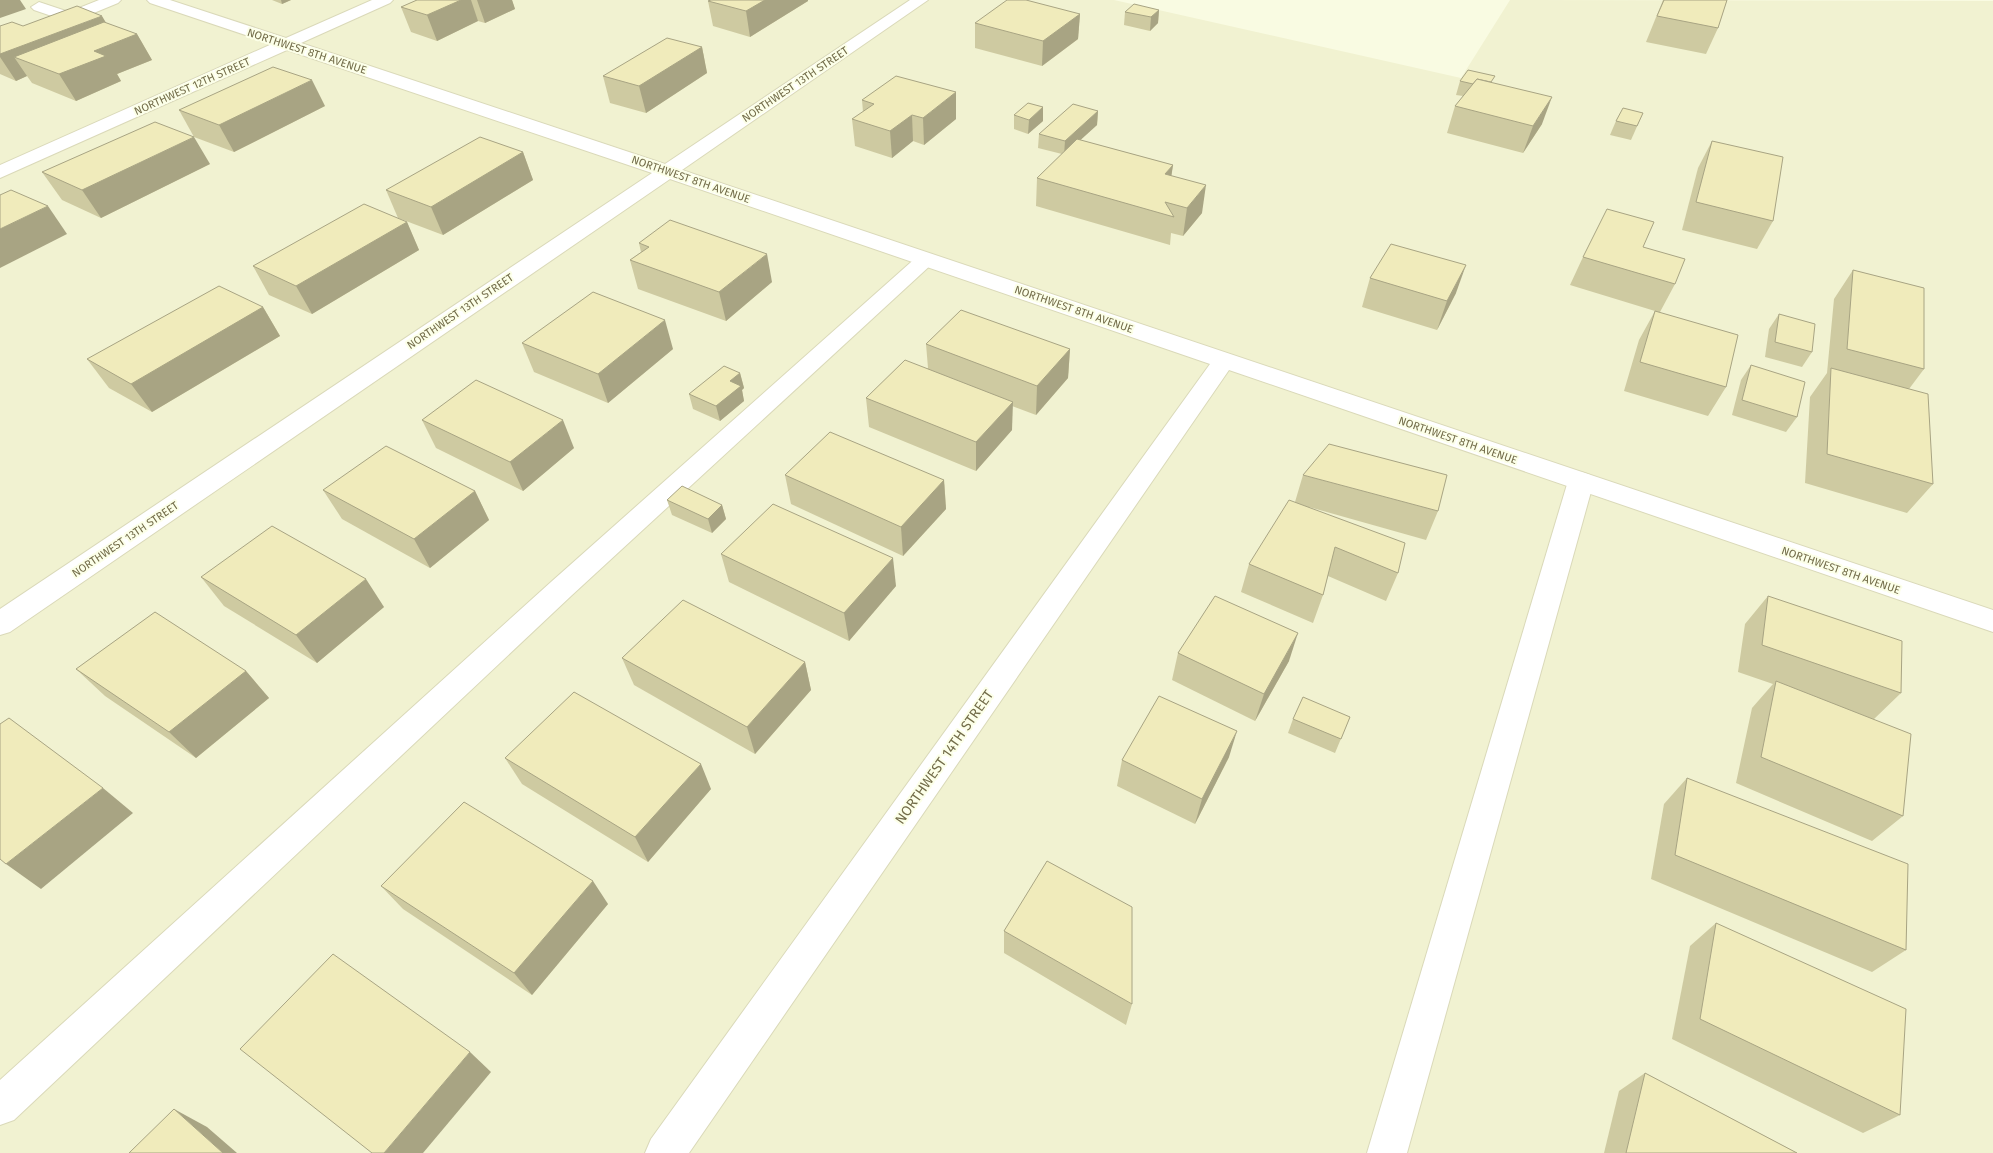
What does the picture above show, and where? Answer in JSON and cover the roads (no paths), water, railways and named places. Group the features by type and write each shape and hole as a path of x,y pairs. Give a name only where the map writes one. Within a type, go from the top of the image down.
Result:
{"street":[{"path":"69,17 113,0"},
{"name":"NORTHWEST 8TH AVENUE","path":"155,0 666,171 1993,621"},
{"name":"NORTHWEST 12TH STREET","path":"0,172 385,0"},
{"name":"NORTHWEST 13TH STREET","path":"0,624 920,0"},
{"path":"39,6 97,26"},
{"path":"0,1106 561,589 926,259"},
{"name":"NORTHWEST 14TH STREET","path":"665,1153 1224,360"},
{"path":"1387,1153 1581,481"}]}
